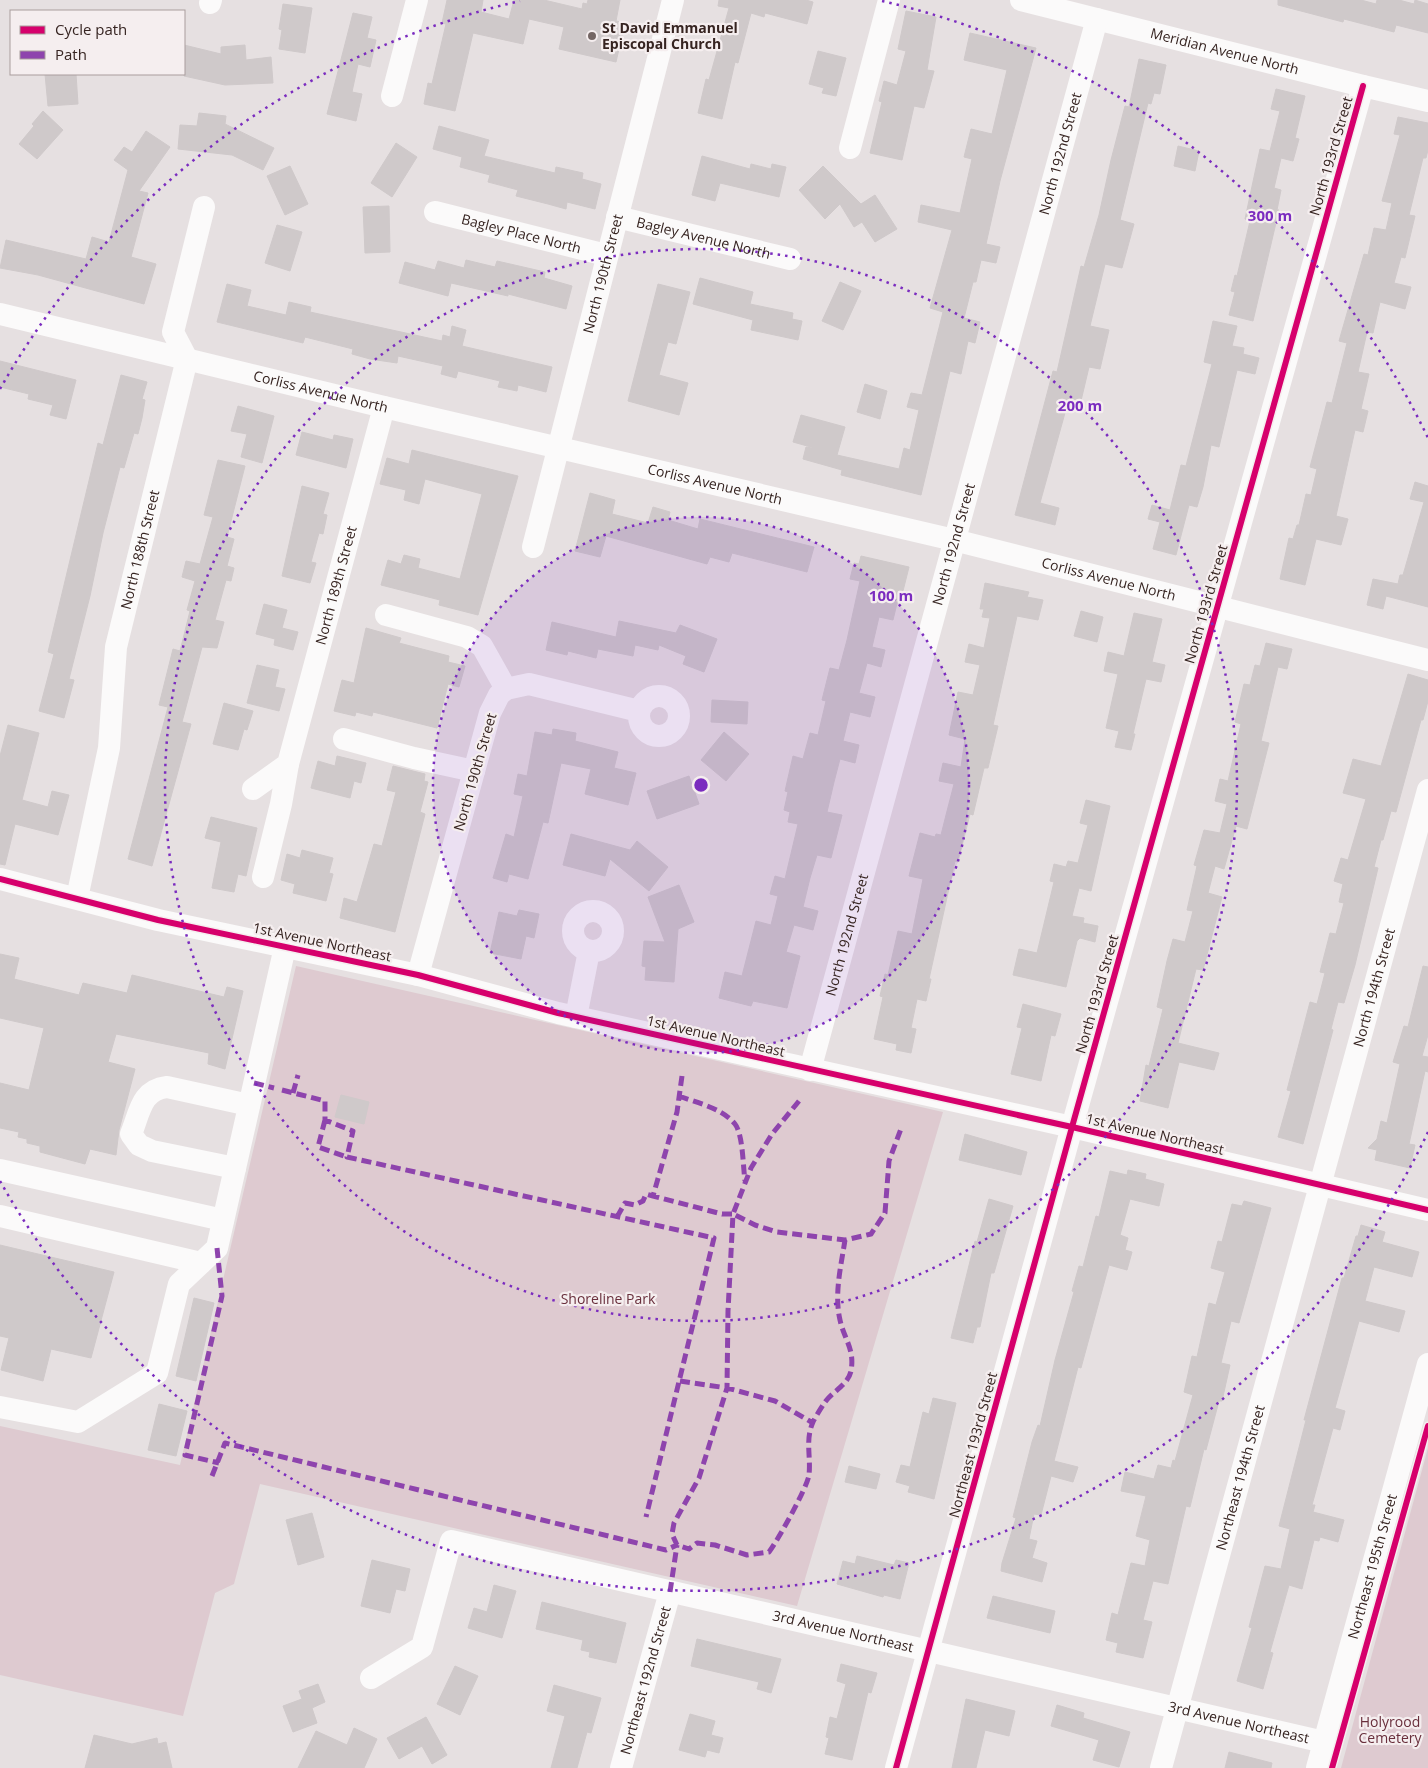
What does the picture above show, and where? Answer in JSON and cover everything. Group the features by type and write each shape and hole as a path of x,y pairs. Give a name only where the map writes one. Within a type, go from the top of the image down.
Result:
{"street":[{"path":"392,96 417,0"},
{"name":"North 190th Street","path":"533,547 606,255 673,0"},
{"path":"850,148 890,0"},
{"name":"Meridian Avenue North","path":"1021,0 1428,101"},
{"name":"North 192nd Street","path":"810,1070 1097,19"},
{"name":"North 193rd Street","path":"1072,1127 1363,86"},
{"path":"187,360 173,332 204,207"},
{"name":"Bagley Place North","path":"436,212 606,255"},
{"name":"Bagley Avenue North","path":"617,217 790,259"},
{"name":"Corliss Avenue North","path":"0,314 384,407 954,540 1428,660"},
{"name":"North 188th Street","path":"77,898 109,748 116,647 187,360"},
{"name":"North 189th Street","path":"263,877 281,804 288,764 384,407"},
{"path":"386,615 467,637 482,646 506,689 529,684 639,711"},
{"name":"North 190th Street","path":"418,975 490,713 499,695 506,689"},
{"path":"344,739 414,758 474,771"},
{"path":"253,788 288,764"},
{"name":"North 194th Street","path":"1321,1186 1428,790"},
{"name":"1st Avenue Northeast","path":"0,879 158,920 418,975 576,1017 1072,1127 1428,1210"},
{"path":"0,1407 78,1422 157,1373 178,1284 217,1248 285,947"},
{"path":"576,1017 589,951"},
{"path":"235,1168 152,1151 138,1145 132,1134 148,1094 155,1088 166,1087 249,1105"},
{"name":"Northeast 193rd Street","path":"896,1768 1072,1127"},
{"path":"0,1170 223,1220"},
{"name":"Northeast 194th Street","path":"1161,1768 1321,1186"},
{"path":"0,1216 201,1263"},
{"name":"Northeast 195th Street","path":"1317,1768 1428,1364"},
{"name":"3rd Avenue Northeast","path":"371,1678 422,1647 451,1541 1324,1742"},
{"name":"Northeast 192nd Street","path":"621,1768 670,1592"}],"green space":[{"name":"Shoreline Park","path":"296,966 943,1112 797,1606 260,1484 234,1584 215,1593 183,1716 0,1675 0,1426 180,1465"},
{"name":"Holyrood Cemetery","path":"1428,1448 1428,1768 1341,1768"}],"building":[{"path":"447,0 483,0 481,12 509,19 514,0 544,0 582,9 583,3 587,4 588,0 620,0 616,21 625,23 616,62 559,49 564,27 529,19 523,44 473,33 455,111 424,104 428,83 432,84 446,24 442,23"},
{"path":"719,0 806,0 813,2 807,24 765,13 764,17 751,13 738,63 735,62 722,119 698,113 706,79 709,80 729,8 718,6"},
{"path":"1278,0 1361,0 1376,4 1377,0 1399,0 1414,4 1415,0 1428,4 1428,33 1396,25 1394,32 1344,19 1343,22 1278,5"},
{"path":"283,4 312,8 305,53 279,49 282,30 279,29"},
{"path":"906,11 936,17 927,70 934,71 924,108 914,106 902,160 870,153 882,102 879,101 884,81 897,85 906,51 898,49"},
{"path":"353,13 372,17 367,38 376,40 370,67 358,64 352,92 362,94 356,121 327,114"},
{"path":"970,33 1036,48 1000,181 986,244 1000,247 996,263 981,260 976,282 973,282 964,318 980,322 975,343 968,341 961,374 950,371 921,495 841,475 842,470 803,459 806,447 818,449 793,442 801,415 845,427 837,455 899,469 904,448 910,450 919,410 907,407 911,393 922,395 943,312 930,308 952,230 918,222 921,205 960,213 972,159 964,157 971,129 992,134 1007,70 964,60"},
{"path":"185,45 221,54 221,47 245,45 246,60 271,57 273,83 225,85 184,76"},
{"path":"818,51 846,58 836,96 822,93 824,88 809,84"},
{"path":"1139,59 1166,65 1160,94 1154,93 1151,104 1148,103 1120,220 1134,224 1122,268 1105,264 1090,326 1109,330 1100,369 1089,367 1080,405 1068,402 1040,503 1059,508 1055,525 1015,515 1053,371 1057,372 1081,266 1084,267 1099,215 1125,106 1129,107"},
{"path":"45,75 76,75 78,104 48,106"},
{"path":"1276,89 1305,96 1295,138 1299,139 1293,161 1281,158 1274,188 1281,190 1277,210 1279,210 1253,321 1229,315 1235,292 1231,291 1235,275 1237,276 1250,221 1245,219 1260,149 1270,151 1280,111 1271,109"},
{"path":"43,111 63,130 37,159 19,144 34,126 32,124"},
{"path":"199,113 226,116 225,124 274,148 263,170 232,155 178,149 180,125 197,126"},
{"path":"1398,117 1428,123 1428,150 1426,158 1423,158 1409,215 1415,216 1405,258 1401,257 1394,283 1411,287 1405,309 1380,302 1373,333 1367,332 1358,372 1369,374 1361,409 1368,411 1363,432 1355,430 1336,516 1348,519 1341,545 1316,539 1305,585 1280,579 1289,538 1293,539 1297,525 1299,525 1306,494 1311,495 1317,469 1310,467 1327,402 1332,403 1347,343 1339,341 1364,254 1368,255 1374,228 1386,230 1392,203 1382,201 1400,135 1394,134"},
{"path":"439,126 489,140 484,156 555,173 556,167 583,173 582,179 601,184 595,209 567,202 566,209 516,196 518,190 488,182 490,175 460,167 462,157 433,149"},
{"path":"146,131 170,147 139,191 148,193 131,257 156,264 144,304 38,275 0,268 6,240 86,259 92,237 109,242 128,170 114,160 124,147 132,152"},
{"path":"396,143 417,157 392,197 371,183"},
{"path":"1178,146 1199,151 1195,171 1174,166"},
{"path":"702,156 750,169 751,164 771,169 772,164 786,167 779,197 720,183 715,201 692,195"},
{"path":"290,166 308,204 285,215 267,176"},
{"path":"823,166 861,204 875,195 897,229 875,242 862,222 854,227 840,204 825,219 799,190"},
{"path":"389,206 390,252 365,253 363,207"},
{"path":"277,225 302,232 290,271 265,263"},
{"path":"466,260 495,267 497,261 545,272 544,278 572,286 566,309 508,294 508,296 451,283 448,296 399,283 405,262 435,270 438,261 464,268"},
{"path":"700,278 753,292 750,304 793,313 792,319 802,321 798,340 751,330 753,320 693,304"},
{"path":"840,282 861,291 843,330 822,321"},
{"path":"227,284 251,290 247,306 286,315 289,302 311,307 310,312 442,341 443,335 450,337 452,326 466,330 462,346 552,367 546,392 518,385 517,391 498,387 500,381 458,371 456,378 441,374 443,366 398,356 397,363 370,359 352,354 353,349 305,337 303,343 217,322"},
{"path":"658,284 690,292 676,344 668,342 659,375 688,383 679,415 628,401"},
{"path":"1213,321 1237,326 1232,346 1244,348 1243,354 1259,358 1255,374 1237,370 1219,447 1211,445 1197,507 1189,505 1176,555 1153,549 1160,522 1148,519 1152,505 1170,510 1181,465 1186,466 1212,364 1204,362"},
{"path":"0,361 76,380 66,419 50,415 53,405 28,399 29,394 0,387"},
{"path":"121,375 147,382 142,399 145,400 138,434 134,433 124,468 120,467 103,533 90,596 69,679 74,680 64,718 39,711 54,654 48,652 98,443 103,445"},
{"path":"865,384 887,391 880,419 857,412"},
{"path":"238,406 274,416 262,463 241,457 247,434 231,431"},
{"path":"302,432 333,440 334,435 353,439 346,468 296,455"},
{"path":"412,450 518,476 478,615 439,605 440,600 381,585 388,560 401,564 404,555 420,559 418,568 460,579 482,494 425,479 419,504 404,500 406,490 380,484 387,458 409,464"},
{"path":"218,460 245,466 227,537 234,539 227,566 234,568 231,581 226,580 215,620 224,622 217,648 202,647 182,722 191,724 152,866 128,859 168,707 159,705 173,649 180,651 190,611 187,610 195,581 182,577 186,561 200,564 213,517 204,515"},
{"path":"1415,482 1428,486 1428,607 1386,596 1383,609 1367,605 1373,579 1398,584 1400,575 1403,575 1424,502 1410,499"},
{"path":"302,486 329,493 323,514 327,515 323,534 319,533 311,562 316,563 310,583 282,576"},
{"path":"590,493 615,500 612,514 648,523 653,507 670,512 668,520 698,529 700,519 814,547 807,572 732,553 729,562 710,557 707,564 606,536 600,557 575,551"},
{"path":"861,556 909,567 903,591 900,591 893,620 879,617 872,647 885,650 881,667 867,663 859,693 875,697 870,717 850,712 843,741 859,745 855,763 840,759 827,812 842,815 831,858 817,855 810,878 803,907 818,911 813,930 794,925 786,952 800,956 787,1008 753,1001 751,1006 719,998 725,972 742,976 756,921 771,925 778,896 770,894 775,876 785,879 798,824 788,822 790,812 784,810 788,792 785,791 793,756 803,759 810,733 818,735 826,701 822,700 830,668 839,670 847,640 860,581 850,579 854,563 859,564"},
{"path":"985,583 1029,592 1027,597 1043,600 1038,620 1017,616 993,725 998,726 988,768 984,768 973,815 970,814 958,862 955,861 929,979 931,979 926,1001 917,999 911,1028 916,1029 911,1053 896,1050 897,1044 874,1039 883,997 880,996 885,974 888,975 898,931 912,934 923,879 909,876 920,833 935,837 936,834 941,835 954,784 939,781 943,763 961,767 965,739 949,735 958,692 973,695 980,665 965,662 969,644 984,648 990,618 982,617 984,609 980,609"},
{"path":"264,604 287,610 282,628 298,632 293,650 274,645 275,639 256,634"},
{"path":"1081,611 1103,617 1097,642 1074,636"},
{"path":"1134,613 1162,619 1152,662 1165,665 1161,682 1146,679 1131,750 1115,747 1119,731 1106,728 1118,674 1104,671 1108,652 1124,656"},
{"path":"619,621 676,633 680,625 717,639 704,672 683,664 686,656 659,645 658,650 635,645 633,656 598,649 596,658 568,651 567,655 546,650 552,622 616,637"},
{"path":"366,628 401,638 399,643 449,656 448,662 465,666 459,687 448,684 437,728 373,712 372,716 356,712 355,716 334,711 342,680 354,683"},
{"path":"1266,643 1292,649 1287,669 1278,667 1261,741 1269,743 1247,829 1236,826 1224,869 1215,866 1208,893 1222,897 1203,970 1196,969 1178,1043 1219,1053 1214,1070 1179,1062 1168,1108 1140,1101 1146,1065 1149,1066 1163,1009 1157,1007 1173,939 1185,942 1193,911 1187,910 1197,866 1194,865 1204,830 1220,833 1227,804 1215,801 1220,779 1228,781 1241,724 1235,722 1244,684 1250,685 1255,665 1260,666"},
{"path":"257,665 279,670 275,687 285,689 279,711 247,703"},
{"path":"1408,674 1428,680 1428,701 1396,812 1391,811 1383,840 1381,840 1374,867 1378,868 1355,965 1344,1003 1338,1002 1331,1029 1333,1030 1303,1144 1278,1137 1291,1091 1287,1090 1310,1002 1317,1004 1325,973 1320,972 1330,933 1336,934 1344,903 1339,902 1343,884 1334,881 1341,858 1348,860 1366,799 1343,793 1353,759 1381,766"},
{"path":"712,700 748,702 747,724 711,722"},
{"path":"224,703 253,711 247,730 244,729 238,750 213,744"},
{"path":"8,725 39,733 22,800 48,807 52,791 69,795 58,835 15,824 5,865 0,864 0,756"},
{"path":"553,729 576,733 575,741 618,752 614,768 636,773 628,805 585,794 591,769 561,763 548,823 543,822 528,879 509,874 507,882 493,878 506,834 514,837 523,796 514,794 518,774 527,776 535,732 552,735"},
{"path":"724,732 749,754 726,781 701,760"},
{"path":"337,756 366,763 361,783 354,781 350,798 311,788 318,761 335,766"},
{"path":"393,766 425,774 424,781 428,782 420,812 425,814 395,932 340,918 344,898 357,902 374,844 382,846 396,792 387,790"},
{"path":"689,776 699,804 657,819 647,791"},
{"path":"1086,800 1110,806 1091,891 1079,888 1072,916 1084,918 1083,923 1098,926 1095,942 1080,938 1077,941 1066,987 1013,975 1019,949 1037,953 1054,882 1050,881 1054,864 1066,867 1068,861 1078,863 1088,825 1080,823"},
{"path":"211,817 257,828 246,876 238,874 234,892 212,888 221,842 205,838"},
{"path":"571,834 630,850 637,841 668,867 649,891 610,859 605,876 563,865"},
{"path":"302,850 333,858 329,873 333,874 326,901 293,893 295,884 281,880 287,854 300,858"},
{"path":"679,885 694,922 678,929 674,982 645,980 646,967 642,966 644,941 665,942 648,897"},
{"path":"519,910 539,914 534,938 526,936 521,959 490,953 499,912 517,916"},
{"path":"0,954 19,958 14,979 79,995 83,983 127,993 132,975 224,997 227,987 243,991 225,1069 208,1064 209,1053 116,1034 108,1062 135,1069 119,1130 116,1155 90,1149 85,1164 40,1152 40,1146 27,1143 27,1139 18,1137 19,1132 0,1128 0,1083 29,1090 44,1028 0,1018"},
{"path":"1423,966 1428,967 1428,1035 1422,1056 1428,1057 1428,1072 1425,1071 1409,1144 1415,1145 1410,1168 1375,1160 1377,1150 1368,1148 1377,1139 1381,1121 1387,1123 1400,1064 1393,1062 1404,1026 1408,1027"},
{"path":"1023,1004 1061,1014 1055,1036 1051,1035 1041,1081 1011,1074 1022,1028 1017,1027"},
{"path":"341,1095 369,1102 364,1124 335,1117"},
{"path":"965,1134 1027,1152 1021,1175 959,1160"},
{"path":"1128,1170 1146,1174 1145,1179 1164,1184 1159,1206 1130,1199 1120,1235 1128,1238 1125,1250 1132,1252 1127,1270 1109,1265 1081,1368 1078,1367 1054,1461 1078,1467 1073,1482 1051,1476 1041,1515 1034,1514 1029,1539 1037,1541 1032,1558 1047,1563 1042,1582 1001,1571 1002,1563 1016,1518 1013,1517 1032,1442 1038,1425 1040,1426 1079,1266 1083,1267 1096,1216 1099,1217 1110,1171 1127,1175"},
{"path":"989,1199 1013,1206 994,1273 991,1273 980,1327 977,1327 973,1343 951,1338 975,1241 977,1242"},
{"path":"1244,1201 1271,1208 1239,1323 1231,1321 1221,1363 1230,1365 1222,1401 1219,1401 1206,1450 1204,1449 1190,1507 1186,1506 1168,1584 1153,1581 1143,1620 1152,1622 1143,1658 1116,1652 1118,1643 1106,1640 1112,1613 1118,1615 1131,1563 1145,1566 1150,1540 1136,1536 1146,1496 1121,1491 1125,1472 1154,1479 1158,1465 1171,1468 1173,1460 1175,1461 1193,1395 1184,1392 1192,1356 1197,1357 1209,1303 1216,1305 1225,1272 1211,1268 1218,1241 1222,1242 1232,1204 1242,1206"},
{"path":"1361,1225 1385,1232 1382,1242 1419,1252 1412,1277 1374,1267 1365,1301 1405,1311 1399,1332 1359,1321 1335,1408 1345,1411 1340,1430 1333,1428 1312,1505 1315,1505 1313,1512 1344,1520 1338,1542 1320,1537 1319,1541 1314,1540 1302,1589 1289,1585 1270,1652 1273,1653 1263,1689 1237,1681 1252,1628 1249,1627 1265,1566 1281,1569 1290,1529 1279,1526 1306,1420 1304,1420 1342,1278 1344,1278"},
{"path":"0,1245 114,1272 91,1358 51,1349 43,1381 1,1370 9,1338 0,1336"},
{"path":"194,1298 214,1303 196,1381 176,1376"},
{"path":"933,1398 956,1403 934,1499 908,1492 910,1486 896,1482 901,1465 910,1467 923,1412 929,1414"},
{"path":"159,1404 187,1411 176,1456 148,1450"},
{"path":"849,1466 880,1474 876,1489 845,1482"},
{"path":"312,1513 324,1557 298,1565 286,1520"},
{"path":"857,1556 894,1565 896,1560 909,1563 900,1599 884,1595 883,1597 837,1584 843,1561 855,1564"},
{"path":"372,1560 410,1569 405,1591 396,1589 390,1613 361,1606"},
{"path":"494,1585 516,1591 502,1638 468,1628 474,1608 487,1612"},
{"path":"993,1596 1055,1611 1050,1633 987,1618"},
{"path":"542,1602 626,1623 616,1663 589,1657 590,1652 581,1650 583,1640 536,1629"},
{"path":"697,1639 781,1659 771,1693 757,1689 759,1682 691,1666"},
{"path":"841,1664 877,1673 871,1693 868,1692 852,1760 825,1754 829,1738 826,1737 830,1717 837,1719 846,1684 837,1681"},
{"path":"455,1666 478,1676 460,1715 437,1704"},
{"path":"318,1684 325,1702 312,1708 317,1723 293,1732 283,1706 302,1699 299,1691"},
{"path":"554,1685 601,1698 591,1733 587,1732 577,1768 551,1768 565,1716 547,1711"},
{"path":"966,1699 1015,1711 1009,1736 985,1730 976,1768 952,1768"},
{"path":"1057,1705 1084,1713 1083,1718 1130,1732 1119,1767 1093,1760 1099,1740 1051,1726"},
{"path":"690,1714 715,1721 711,1735 723,1738 719,1753 707,1750 705,1757 679,1750"},
{"path":"426,1717 447,1755 432,1764 422,1746 399,1759 387,1738"},
{"path":"354,1728 377,1739 364,1768 298,1768 316,1731 347,1745"},
{"path":"94,1735 132,1744 157,1738 158,1744 166,1742 172,1768 85,1768"},
{"path":"1229,1752 1272,1763 1271,1768 1225,1768"}],"marked path":[{"path":"293,1093 298,1075"},
{"path":"682,1076 677,1112 653,1196 722,1214 733,1214 728,1311 727,1388 699,1478 674,1523 672,1534 677,1545 689,1549 697,1543 715,1545 747,1555 769,1552 785,1526 809,1475 809,1435 813,1422 825,1402 844,1384 851,1371 852,1356 838,1310 839,1280 845,1240"},
{"path":"254,1083 274,1088"},
{"path":"282,1090 325,1101 325,1120 353,1131 347,1157 714,1238 646,1517"},
{"path":"679,1096 716,1110 730,1118 735,1124 740,1135 745,1181"},
{"path":"799,1101 772,1134 751,1168 733,1214 755,1225 777,1232 845,1240 871,1234 885,1213 889,1161 902,1126"},
{"path":"325,1120 318,1147 347,1157"},
{"path":"617,1217 625,1203 635,1205 643,1201 646,1194 653,1196"},
{"path":"217,1248 222,1296 185,1455 219,1463"},
{"path":"680,1381 727,1388 775,1401 813,1423"},
{"path":"212,1476 225,1443 666,1550 677,1545"},
{"path":"670,1592 677,1545"}],"cycle path":[{"path":"896,1768 1072,1127 1363,86"},
{"path":"0,879 158,920 418,975 558,1013 1072,1127 1428,1210"},
{"path":"1332,1768 1428,1426"}],"place":[{"name":"St David Emmanuel Episcopal Church","path":"592,36"}]}
